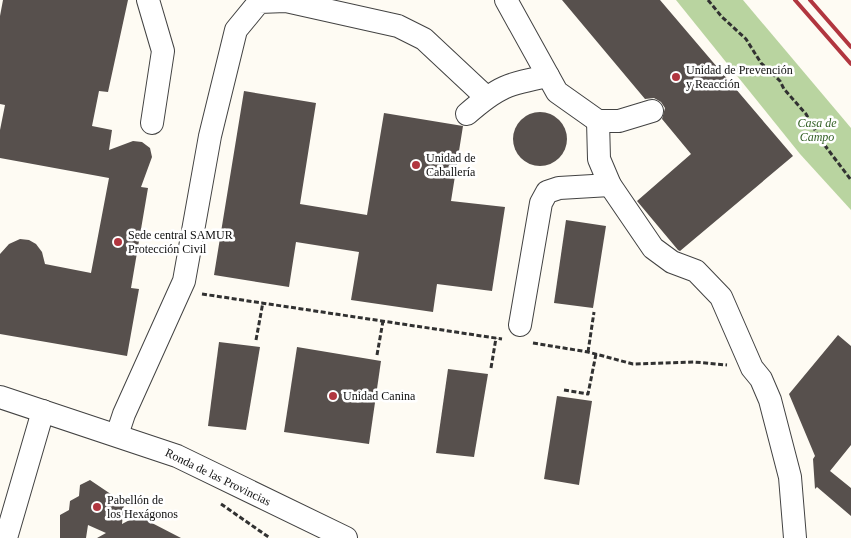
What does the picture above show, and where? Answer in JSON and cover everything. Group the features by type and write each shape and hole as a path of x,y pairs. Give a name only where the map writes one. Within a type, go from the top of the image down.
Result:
{"street":[{"path":"148,0 163,51 152,123"},
{"path":"506,0 557,92 598,121 619,121 652,111"},
{"path":"117,435 124,414 184,281 210,136 236,30 259,2 286,1 398,26 424,39 486,97"},
{"path":"467,114 486,97 507,84 548,76"},
{"path":"598,121 599,159 610,185 653,248 672,262 696,271 721,297 752,368 761,379 770,400 790,477 795,538"},
{"path":"519,336 541,203 547,192 559,188 610,185"},
{"name":"Ronda de las Provincias","path":"0,397 184,459 346,538"},
{"path":"6,538 43,411"}],"path":[{"path":"708,0 722,17 746,39 761,64 780,82 806,114 820,139 851,180"},
{"path":"180,290 496,338 519,336 633,364 694,362 752,368"},
{"path":"256,340 263,302"},
{"path":"588,352 594,312"},
{"path":"377,355 383,320"},
{"path":"491,368 496,338"},
{"path":"564,390 588,394 596,354"}],"green space":[{"name":"Casa de Campo","path":"676,0 743,0 851,128 851,210 800,154"}],"building":[{"path":"3,0 128,0 108,92 99,91 92,126 112,130 109,150 133,141 142,142 150,148 152,157 141,187 148,188 131,288 139,289 127,356 0,334 0,254 9,244 20,239 29,240 36,244 42,252 45,264 91,273 109,178 0,158 0,130 5,105 0,104 0,16"},
{"name":"Unidad de Prevención y Reacción","path":"562,0 660,0 793,156 680,251 678,250 637,201 691,154 662,119 665,108 661,102 654,98 645,99"},
{"name":"Unidad de Caballería","path":"244,91 316,103 300,204 367,215 384,113 463,126 451,201 505,207 492,291 437,284 433,312 351,300 359,252 296,242 289,287 214,275"},
{"path":"540,112 550,114 559,120 565,129 567,139 565,149 559,158 550,164 540,166 530,164 521,158 515,149 513,139 515,129 521,120 530,114"},
{"path":"566,220 606,226 593,308 554,303"},
{"path":"838,335 851,346 851,445 830,471 851,488 851,516 817,487 815,489 813,459 815,456 789,394"},
{"path":"219,342 260,347 246,430 208,426"},
{"name":"Unidad Canina","path":"297,347 381,361 369,444 284,432"},
{"path":"448,369 488,374 474,457 436,453"},
{"path":"557,396 592,401 579,485 544,479"},
{"name":"Pabellón de los Hexágonos","path":"90,480 124,503 122,524 141,514 151,520 150,522 181,538 97,538 106,533 88,525 86,538 60,538 60,515 69,510 70,501 79,496 80,485"}],"railway":[{"path":"795,0 851,64"},
{"path":"810,0 851,47"}],"place":[{"name":"Unidad de Prevención y Reacción","path":"676,77"},
{"name":"Unidad de Caballería","path":"416,165"},
{"name":"Sede central SAMUR Protección Civil","path":"118,242"},
{"name":"Unidad Canina","path":"333,396"},
{"name":"Pabellón de los Hexágonos","path":"97,507"}]}
